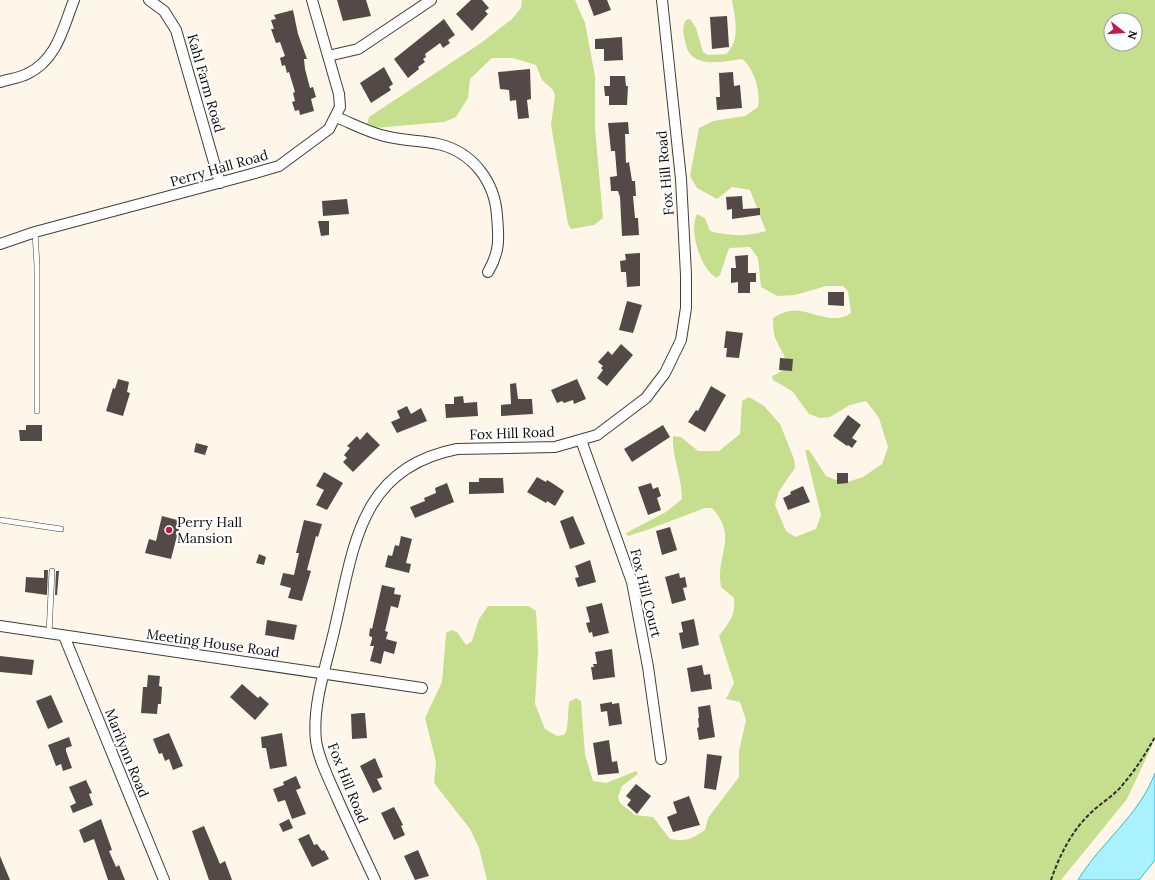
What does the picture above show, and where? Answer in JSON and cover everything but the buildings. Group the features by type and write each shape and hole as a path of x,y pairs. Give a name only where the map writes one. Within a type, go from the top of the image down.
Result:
{"street":[{"path":"0,82 26,74 36,69 51,55 74,0"},
{"name":"Kahl Farm Road","path":"149,0 164,11 176,30 220,183"},
{"name":"Perry Hall Road","path":"0,244 35,232 279,166 329,130 340,107 339,94 312,0"},
{"path":"328,56 358,49 431,0"},
{"name":"Fox Hill Road","path":"376,880 320,758 316,741 316,720 323,673 349,565 362,521 376,498 395,478 412,466 442,452 473,448 555,446 581,440 597,434 646,398 665,372 681,340 685,325 686,275 681,179 662,0"},
{"path":"336,118 382,135 450,148 470,159 481,170 493,191 497,212 498,246 496,259 488,272"},
{"name":"Fox Hill Court","path":"581,440 632,582 648,667 661,759"},
{"name":"Meeting House Road","path":"0,626 422,688"},
{"name":"Marilynn Road","path":"64,636 164,880"}],"lane":[{"path":"35,232 37,266 37,411"},
{"path":"0,520 61,529"},
{"path":"49,634 52,572"}],"path":[{"path":"1051,880 1058,858 1066,844 1092,811 1124,784 1146,754 1155,737"}],"green space":[{"path":"522,0 575,0 585,23 595,76 595,128 603,218 594,225 571,229 568,224 551,125 555,95 553,90 542,80 536,65 513,58 492,58 470,79 468,98 456,117 444,122 374,128 367,125 369,117 481,43 512,19 521,8"},
{"path":"732,0 1155,0 1155,739 1127,799 1061,880 487,880 479,848 470,829 434,783 436,762 425,718 442,682 446,633 451,630 457,632 466,645 472,641 479,619 488,606 528,606 536,611 538,650 535,704 545,729 557,736 564,735 567,729 569,702 576,698 581,701 585,755 593,781 606,783 636,771 638,774 622,786 618,797 620,803 635,815 653,817 670,839 688,839 705,830 708,818 739,777 739,751 746,720 740,702 726,699 734,683 719,636 729,623 733,614 734,598 721,587 720,576 725,537 724,528 720,518 712,508 705,508 644,531 628,536 626,533 666,512 682,499 682,491 674,452 673,436 681,437 698,451 719,451 740,434 742,401 749,397 764,406 780,424 794,459 795,468 779,491 775,505 786,531 795,537 816,529 821,515 805,450 809,450 826,476 844,483 863,477 882,464 888,447 879,418 866,401 850,405 830,417 820,418 809,414 792,391 773,380 772,376 781,372 786,363 776,340 773,318 789,311 806,312 832,318 845,316 851,313 848,291 843,286 826,286 795,295 777,296 761,287 758,258 750,247 729,248 720,275 716,278 705,266 699,254 694,233 697,214 705,218 710,231 738,235 766,231 750,190 732,187 717,199 697,188 690,176 699,128 713,121 745,116 758,107 759,101 756,81 750,68 742,59 725,62 707,62 699,60 688,50 683,27 686,20 690,19 696,28 703,52 708,55 726,54 734,42 736,29"}],"water":[{"path":"1155,773 1155,860 1139,880 1078,880 1097,853 1130,816 1148,788"}],"place":[{"name":"Perry Hall Mansion","path":"169,530"}]}
